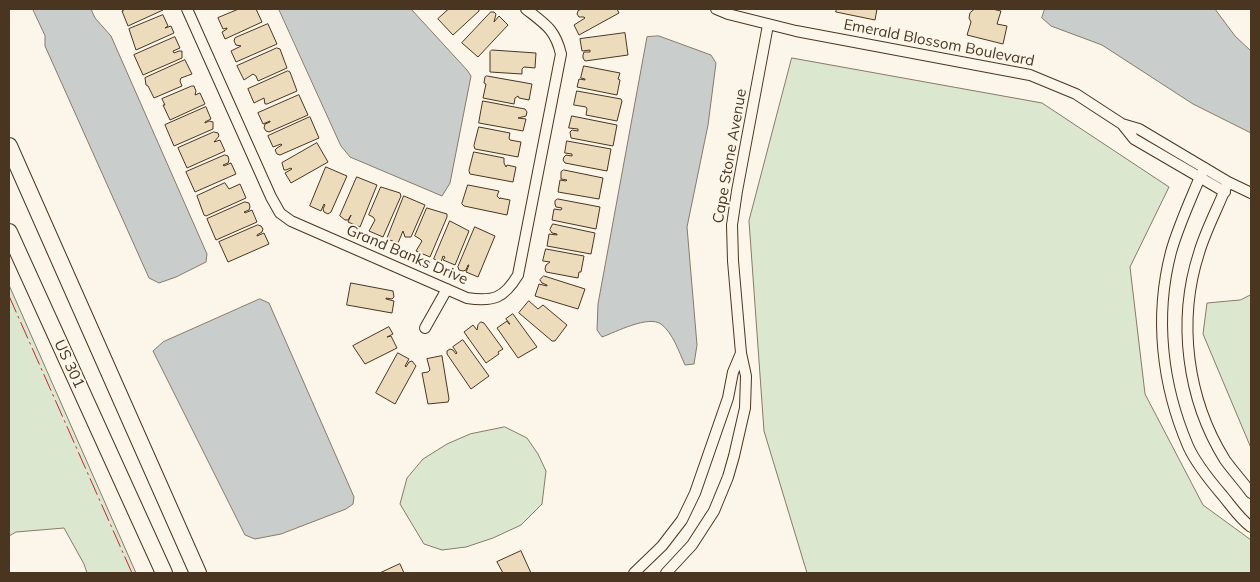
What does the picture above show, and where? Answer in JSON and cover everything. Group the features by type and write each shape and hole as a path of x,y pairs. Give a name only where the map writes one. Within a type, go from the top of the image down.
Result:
{"main road":[{"path":"9,146 198,573"},
{"name":"US 301","path":"9,232 164,573"}],"street":[{"name":"Grand Banks Drive","path":"188,9 271,197 280,213 291,221 447,289 468,298 483,300 497,297 510,289 518,275 561,54 557,39 550,28 526,9"},
{"name":"Emerald Blossom Boulevard","path":"716,9 768,25 1030,74 1076,94 1122,124 1139,129 1202,173 1226,187 1251,193"},
{"name":"Cape Stone Avenue","path":"666,573 692,545 714,511 728,477 744,408 746,376 741,352 733,262 732,225 768,25"},
{"path":"1202,173 1171,251 1164,289 1161,329 1166,374 1174,407 1189,448 1211,483 1244,522 1251,527"},
{"path":"1226,187 1199,253 1190,290 1187,331 1192,379 1206,422 1226,460 1251,493"},
{"path":"425,328 447,289"},
{"name":"Cape Stone Avenue","path":"634,573 662,546 682,520 710,452 728,398 733,372 741,352"}],"green space":[{"path":"792,58 1042,103 1169,187 1130,267 1145,394 1203,505 1251,540 1251,573 807,573 764,431 749,221"},
{"path":"9,285 136,573 87,573 64,528 16,532 9,536"},
{"path":"1251,295 1251,448 1203,334 1207,303 1240,300"},
{"path":"505,427 527,438 538,454 546,471 542,504 521,525 493,538 466,547 442,550 424,544 400,504 407,478 423,459 447,444 470,434"}],"shaded area":[{"path":"33,9 91,9 95,18 111,36 207,254 206,262 159,283 149,278 45,46 45,36"},
{"path":"279,9 411,9 467,70 471,76 450,183 442,196 350,157 341,146"},
{"path":"1045,9 1215,9 1235,36 1251,51 1251,133 1193,104 1102,45 1051,26 1042,18"},
{"path":"659,36 711,55 716,63 708,125 687,227 697,345 694,364 685,365 672,338 661,324 655,322 640,323 602,337 597,330 598,304 647,37"},
{"path":"260,299 269,303 354,497 353,504 346,509 281,534 255,539 245,535 153,351 163,342"}],"building":[{"path":"122,9 163,9 163,10 128,26"},
{"path":"239,9 256,9 262,22 225,39 222,32 227,28 223,29 218,18"},
{"path":"449,9 479,9 479,11 453,35 438,19"},
{"path":"582,9 617,9 619,13 579,35 574,25 585,18 579,17 577,14"},
{"path":"837,9 877,9 875,20 836,12"},
{"path":"975,9 1001,11 997,24 1007,26 1003,44 967,35 971,22 969,18 970,13"},
{"path":"491,12 496,14 494,22 499,16 508,25 478,57 462,43"},
{"path":"163,15 168,26 165,28 171,26 174,33 136,50 129,29"},
{"path":"268,24 277,44 236,62 231,51 241,46 236,45 235,38"},
{"path":"625,33 628,55 585,61 583,58 584,52 590,52 590,50 582,51 580,39"},
{"path":"175,37 180,48 173,51 174,53 182,51 182,58 143,75 134,55"},
{"path":"277,48 280,49 287,68 258,81 253,74 244,80 237,66"},
{"path":"492,50 536,53 535,68 524,67 522,74 490,72 490,52"},
{"path":"185,60 192,74 181,78 182,86 154,98 146,85 145,78"},
{"path":"584,66 620,73 617,95 577,87 579,79 585,80 581,78"},
{"path":"288,71 297,91 267,104 265,104 264,98 254,103 248,89"},
{"path":"485,77 532,84 529,100 519,98 518,96 515,98 514,104 483,98 486,84 484,83"},
{"path":"194,86 196,91 195,95 200,93 205,104 170,120 162,99"},
{"path":"577,91 621,99 617,121 586,115 586,107 574,105"},
{"path":"299,95 308,115 269,132 266,131 264,128 265,124 270,121 263,124 258,113"},
{"path":"483,101 525,109 527,112 526,116 518,118 526,119 523,131 479,123"},
{"path":"206,107 211,119 205,123 213,122 213,129 174,146 165,125"},
{"path":"572,116 617,125 613,146 571,138 570,132 572,130 578,131 578,129 569,128"},
{"path":"310,117 319,138 280,155 277,154 275,150 282,145 273,147 268,136"},
{"path":"479,127 510,133 510,140 521,142 518,157 475,149 474,146"},
{"path":"214,132 218,133 219,136 214,142 220,140 225,151 187,168 178,148"},
{"path":"567,141 611,149 607,171 565,163 563,160 566,155 572,156 572,154 565,153"},
{"path":"317,143 328,162 291,183 285,173 292,169 284,170 282,163"},
{"path":"474,152 504,158 506,167 507,165 516,167 513,182 470,174 469,171"},
{"path":"225,155 228,156 229,160 228,163 223,165 231,163 236,174 195,192 186,172"},
{"path":"326,167 347,176 331,212 328,214 324,212 324,204 321,211 310,206"},
{"path":"564,170 603,178 599,199 558,192 560,180 567,180 561,179 561,172"},
{"path":"357,177 377,185 360,227 348,222 351,215 348,220 340,216"},
{"path":"225,183 229,189 240,184 246,198 206,216 204,215 197,196"},
{"path":"468,185 499,191 497,196 500,199 510,200 507,215 464,206 462,204"},
{"path":"381,187 400,193 401,196 383,237 369,231 375,220 369,215"},
{"path":"404,196 425,205 411,237 405,237 403,231 398,243 387,239"},
{"path":"558,199 600,207 596,229 552,220 554,209 561,210 562,208 556,207 555,201"},
{"path":"245,202 249,203 250,207 249,210 244,212 252,210 257,222 216,240 207,219"},
{"path":"427,208 447,214 430,257 416,251 422,241 415,236"},
{"path":"450,221 469,231 455,265 443,260 445,257 443,256 441,262 434,259"},
{"path":"553,224 595,233 591,254 547,246 549,234 557,235 550,230"},
{"path":"258,225 263,229 257,236 264,233 269,244 228,262 219,242"},
{"path":"475,227 495,236 478,277 466,272 469,265 463,271 459,270 458,267"},
{"path":"546,249 584,256 578,278 546,272 546,265 550,262 543,261"},
{"path":"544,276 585,289 578,309 535,296 539,284 547,286 540,280"},
{"path":"351,283 393,291 394,297 392,299 386,298 394,301 392,313 347,305"},
{"path":"529,301 538,309 543,305 567,325 555,341 552,341 519,313"},
{"path":"513,314 537,347 518,358 497,328 507,321 510,324 506,319"},
{"path":"481,322 484,323 503,349 486,363 464,332 473,325 477,330"},
{"path":"389,327 393,334 387,337 391,336 397,348 365,364 353,346"},
{"path":"463,340 489,376 471,389 447,354 447,351 450,349 456,354 453,347"},
{"path":"398,353 409,359 406,367 412,361 416,366 395,404 376,393"},
{"path":"442,356 449,399 448,402 428,404 422,373 430,370 427,359"},
{"path":"521,551 531,573 503,573 497,562"},
{"path":"400,564 404,573 380,573"}],"power":[{"path":"9,296 132,573"}]}
